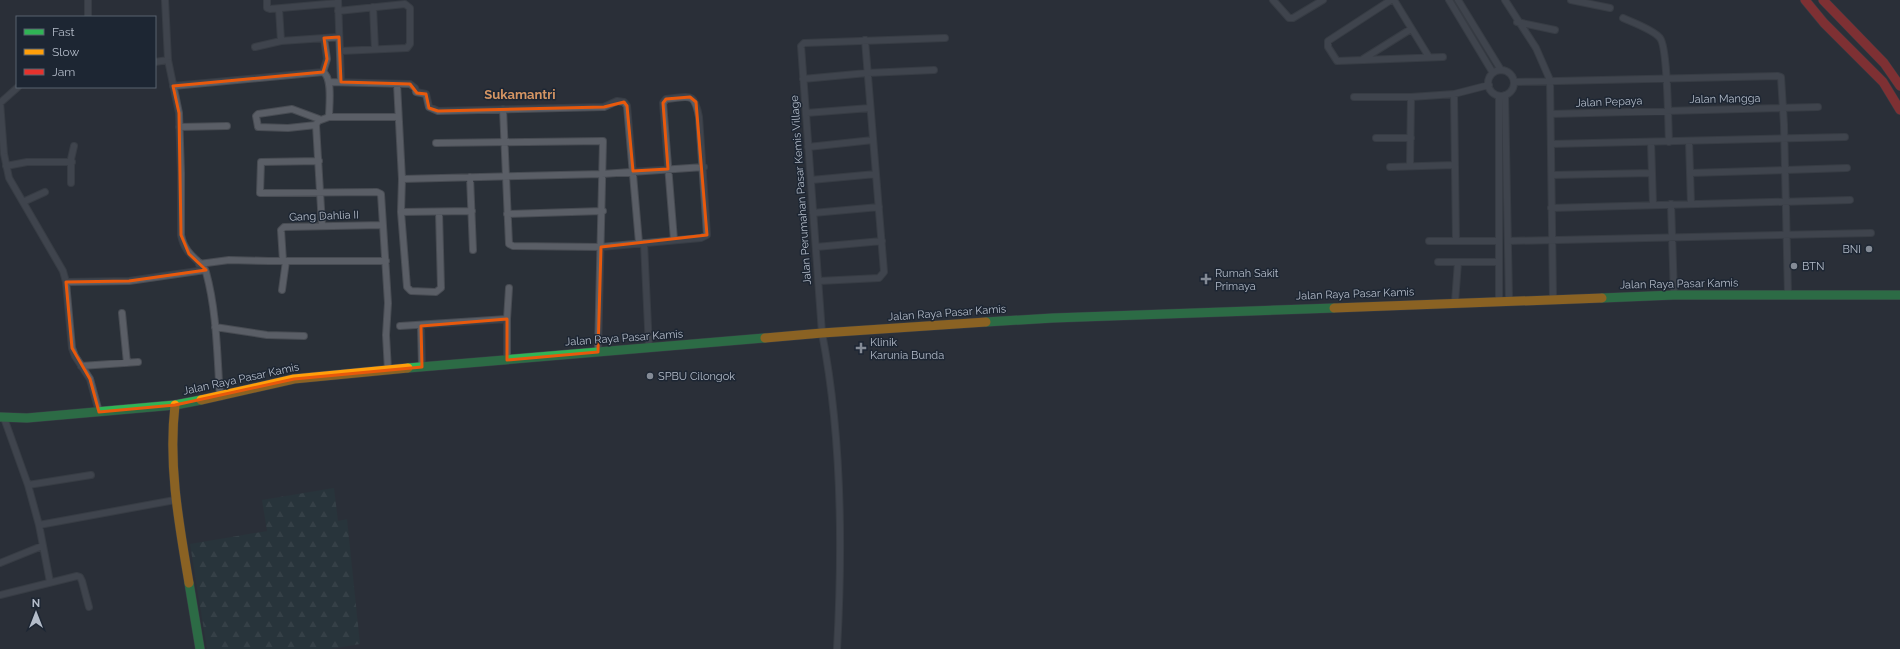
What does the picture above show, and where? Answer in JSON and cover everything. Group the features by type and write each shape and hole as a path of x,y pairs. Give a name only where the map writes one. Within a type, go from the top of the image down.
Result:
{"main road":[{"path":"1805,0 1824,23 1883,82 1900,110"},
{"path":"1823,0 1837,18 1865,44 1896,79 1900,86"},
{"name":"Jalan Raya Pasar Kamis","path":"2,417 27,418 175,405 220,397 294,379 388,370 822,333 1053,318 1499,300 1674,295 1900,295"},
{"path":"175,405 172,429 175,500 200,649"}],"street":[{"path":"88,0 88,16"},
{"path":"165,0 168,60 179,113 182,244 205,270 215,327 220,397"},
{"path":"267,0 267,8 279,9 338,1 341,82"},
{"path":"1273,0 1289,18 1293,18 1322,0"},
{"path":"1429,57 1392,0 1327,42 1328,47 1338,62 1362,59 1429,57 1443,56"},
{"path":"1448,0 1493,73"},
{"path":"1458,0 1501,70 1510,74 1514,82 1512,90 1502,95 1492,92 1489,85 1489,79 1493,73 1501,70"},
{"path":"1505,0 1517,22 1536,48 1550,80 1553,299"},
{"path":"1571,0 1610,8"},
{"path":"338,11 405,4 410,8 409,46 403,49 340,51"},
{"path":"373,7 375,49"},
{"path":"279,9 281,41"},
{"path":"1623,18 1659,36 1663,41 1667,78 1669,142"},
{"path":"1517,22 1555,30"},
{"path":"1362,59 1411,29"},
{"path":"255,47 281,41 339,37"},
{"path":"323,72 327,59 324,38"},
{"path":"819,281 879,278 883,274 882,241 865,40 945,38"},
{"name":"Jalan Perumahan Pasar Kemis Village","path":"838,649 840,500 830,375 822,333 801,46 804,43 865,40"},
{"path":"156,62 168,60"},
{"path":"803,80 868,73 934,70"},
{"path":"174,86 323,72 328,76 329,82 329,117"},
{"path":"1514,82 1778,76 1783,80 1788,295"},
{"path":"329,82 413,85 416,92 426,94 429,107 438,111 604,107 617,101 624,102 627,106 641,243 649,348"},
{"path":"397,84 402,179 401,212 407,287 411,291 436,292 441,288 439,212"},
{"path":"1354,97 1411,97 1454,94 1489,85"},
{"path":"17,88 0,103 2,139 9,178 55,256 66,282 72,348 81,366 90,379 99,412"},
{"path":"1454,94 1456,241"},
{"path":"1499,300 1502,95"},
{"path":"1502,95 1509,300"},
{"path":"503,109 503,143 508,241 511,245 601,247 701,238 707,235 704,167 696,102 690,97 666,99 663,103 674,240"},
{"path":"1410,166 1411,97"},
{"name":"Jalan Mangga","path":"1668,111 1818,107"},
{"path":"806,113 870,108"},
{"path":"318,122 292,109 258,114 256,116 258,127 288,128 318,122 329,117 398,117"},
{"name":"Jalan Pepaya","path":"1551,114 1668,111"},
{"path":"318,122 322,225"},
{"path":"179,127 227,126"},
{"path":"1552,144 1845,137"},
{"path":"1376,138 1411,138"},
{"path":"808,147 873,140"},
{"path":"436,143 603,141 603,211 598,352"},
{"path":"1689,141 1691,204"},
{"path":"1651,142 1653,205"},
{"path":"71,182 74,146"},
{"path":"319,161 261,162 260,193 378,192 382,196 386,261 388,370"},
{"path":"6,166 26,162 72,162"},
{"path":"1390,167 1454,165"},
{"path":"402,179 505,175 602,174 704,167"},
{"path":"1690,173 1847,168"},
{"path":"1552,175 1652,173"},
{"path":"811,180 876,174"},
{"path":"470,177 473,250"},
{"path":"23,202 45,192"},
{"path":"1551,208 1850,200"},
{"path":"1671,204 1674,295"},
{"path":"813,213 879,207"},
{"path":"401,212 472,211"},
{"path":"507,214 603,211"},
{"name":"Gang Dahlia II","path":"286,261 282,228 322,225 383,225"},
{"path":"1508,242 1871,233"},
{"path":"1429,240 1499,241"},
{"path":"816,247 882,241"},
{"path":"1438,262 1458,262 1499,258 1508,255"},
{"path":"199,264 230,260 386,261"},
{"path":"282,290 286,261"},
{"path":"1455,302 1458,262"},
{"path":"66,282 129,281 205,270"},
{"path":"507,360 509,288"},
{"path":"122,313 127,363"},
{"path":"400,326 421,326 507,319"},
{"path":"421,326 422,367"},
{"path":"215,327 267,335 304,336"},
{"path":"81,366 138,362"},
{"path":"2,417 28,485 39,525 50,582"},
{"path":"28,485 91,475"},
{"path":"39,525 175,500"},
{"path":"0,563 42,546"},
{"path":"0,595 50,582 80,577 89,607"}],"highlighted area":[{"path":"339,37 341,82 410,84 417,93 426,94 429,108 438,111 604,107 624,102 627,106 633,171 668,169 663,103 666,99 690,97 696,102 707,235 601,247 598,352 507,360 507,319 421,326 422,367 294,379 175,405 99,412 90,379 72,348 66,282 129,281 206,270 189,254 181,235 179,113 173,86 323,72 327,59 324,38"}],"green space":[{"path":"334,488 338,521 347,519 360,644 330,649 207,649 190,544 267,531 262,500"}],"traffic: fast":[{"path":"1602,298 1674,295 1900,295"},
{"path":"986,322 1053,318 1334,308"},
{"path":"408,368 765,338"},
{"path":"0,417 27,418 175,405 201,400"},
{"path":"189,583 200,649"}],"traffic: slow":[{"path":"1334,308 1602,298"},
{"path":"765,338 986,322"},
{"path":"201,400 294,379 408,368"},
{"path":"175,405 173,427 174,472 178,517 189,583"}],"traffic: jam":[{"path":"1805,0 1824,23 1883,82 1900,110"},
{"path":"1823,0 1884,63 1900,86"}],"place":[{"name":"BNI","path":"1869,249"},
{"name":"BTN","path":"1794,266"},
{"name":"Rumah Sakit Primaya","path":"1206,279"},
{"name":"Klinik Karunia Bunda","path":"861,348"},
{"name":"SPBU Cilongok","path":"650,376"}],"district":[{"name":"Sukamantri","path":"520,94"}]}
